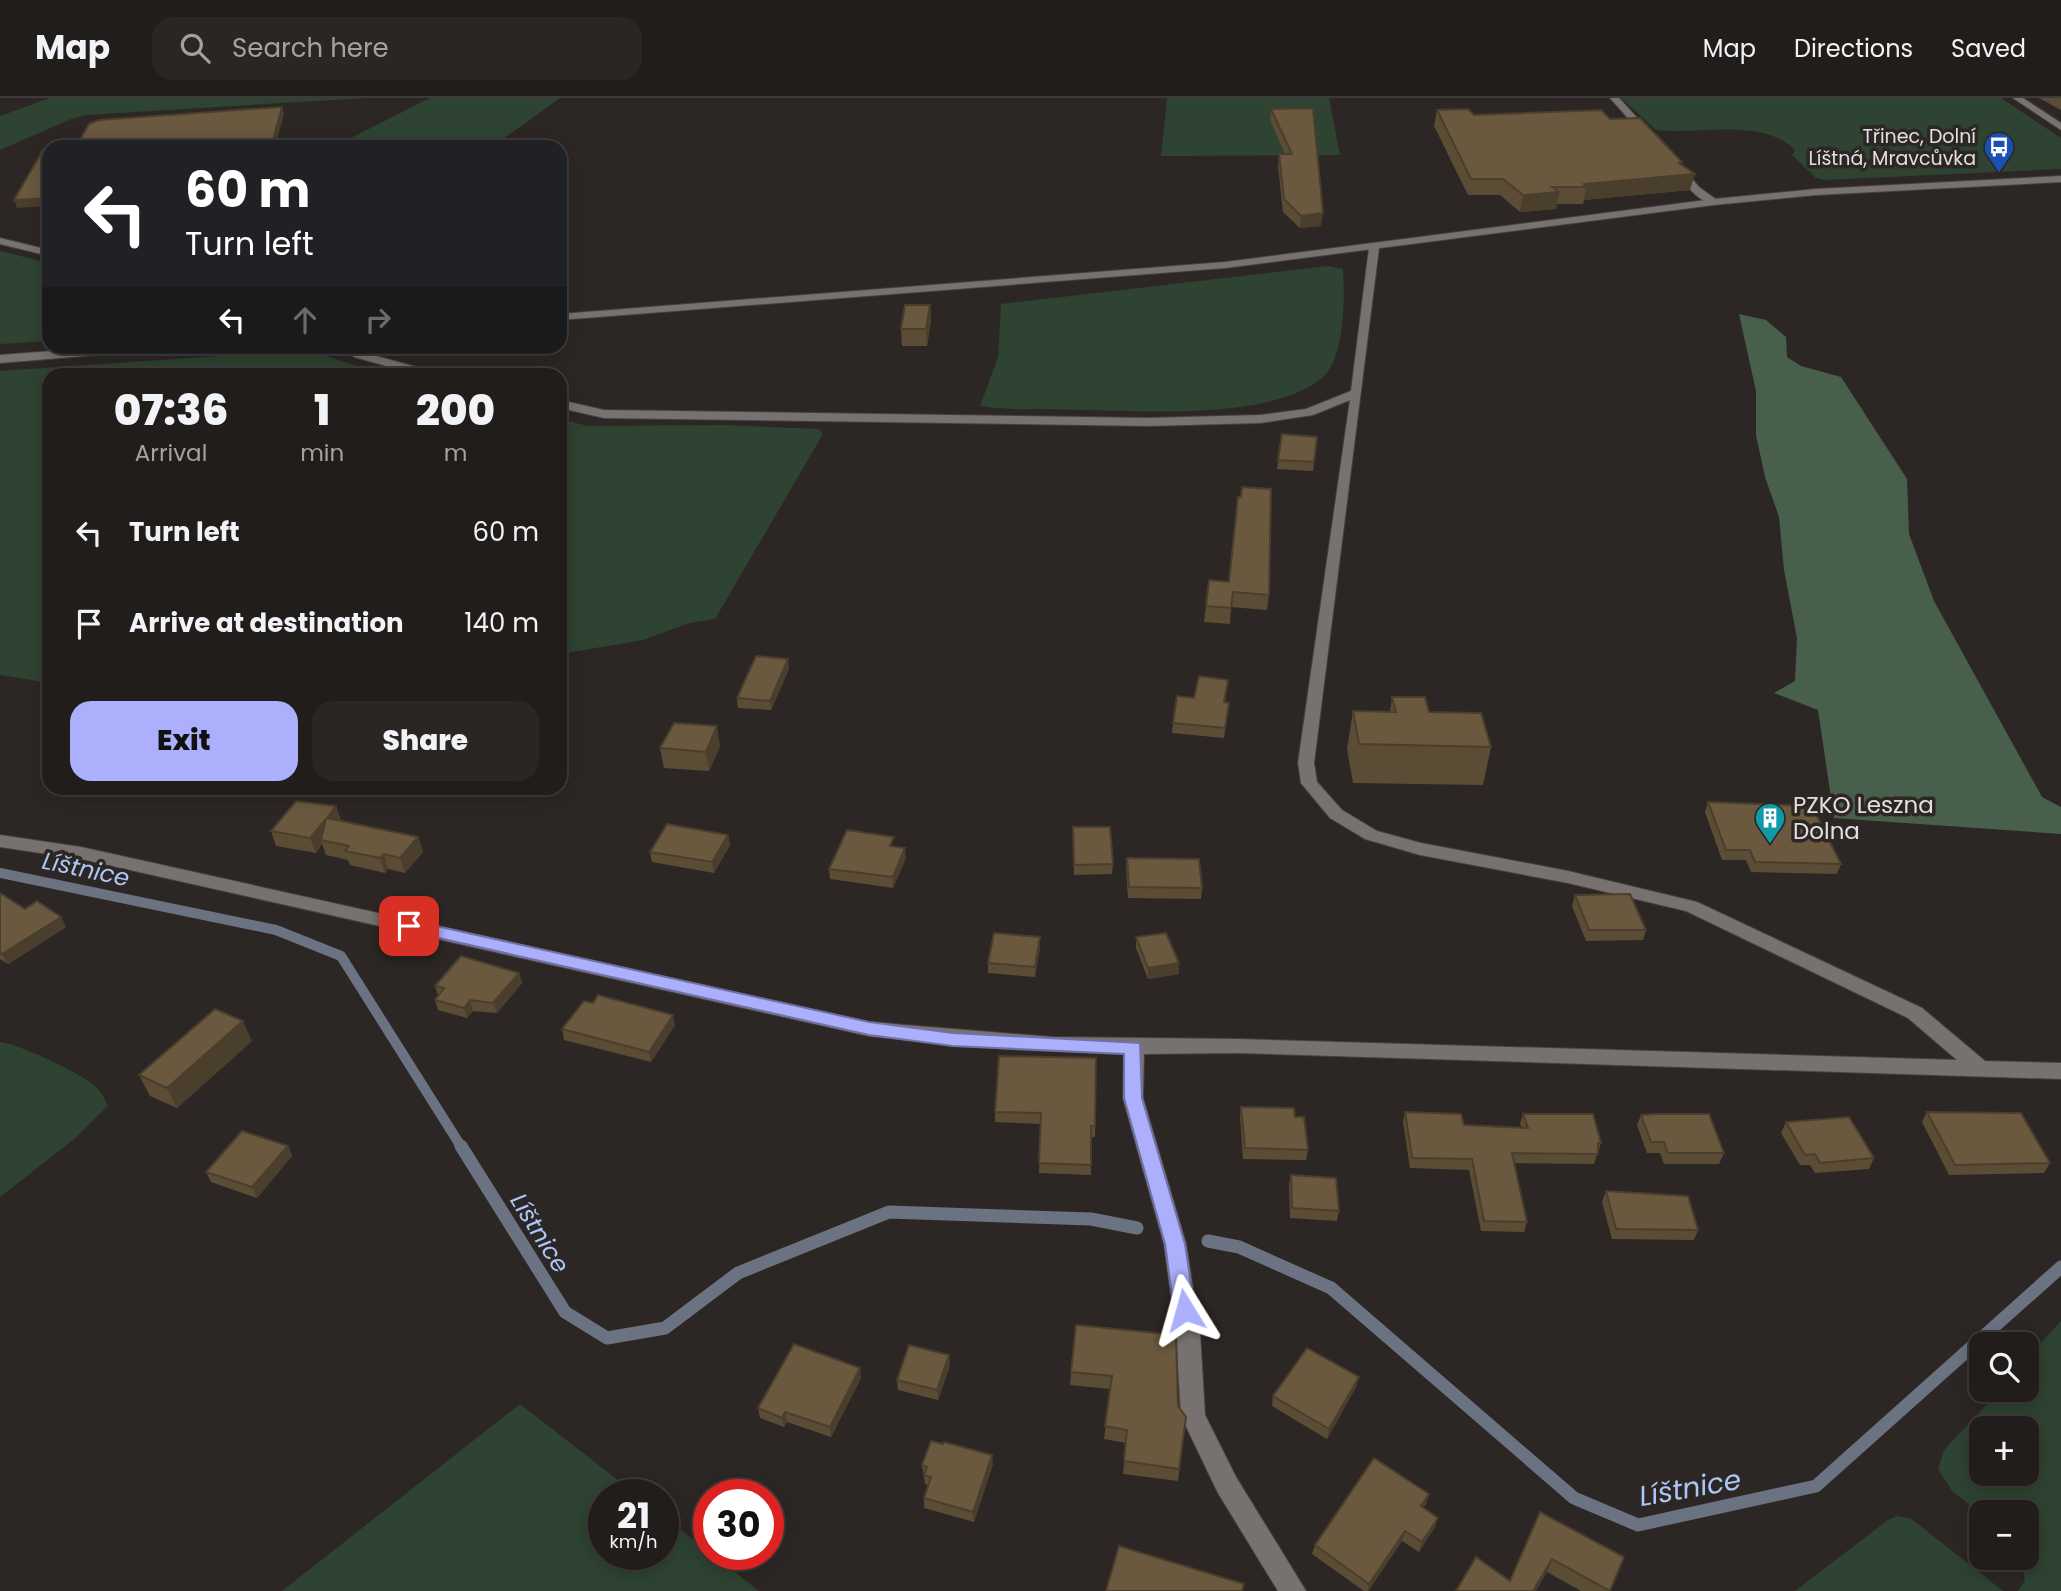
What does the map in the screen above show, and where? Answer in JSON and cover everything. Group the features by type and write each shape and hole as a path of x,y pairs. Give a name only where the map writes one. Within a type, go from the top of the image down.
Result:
{"street":[{"path":"1614,98 1660,148"},
{"path":"2017,98 2061,127"},
{"path":"1669,158 1696,189 1714,202"},
{"path":"567,316 1225,265 1374,248 1714,202 1816,192 2061,179"},
{"path":"0,241 42,251"},
{"path":"1374,248 1306,764 1309,783 1336,814 1371,835 1420,849 1567,877 1690,906 1915,1013 1982,1070"},
{"path":"0,359 65,354"},
{"path":"358,355 405,368"},
{"path":"567,406 604,414 1149,422 1296,414 1357,393"},
{"path":"0,841 81,853 869,1029 953,1040 1134,1048 1250,1046 2061,1071"},
{"path":"1134,1048 1133,1098 1175,1244 1188,1332 1193,1416 1227,1485 1293,1591"}],"green space":[{"path":"50,98 366,98 86,115 0,150 0,116"},
{"path":"430,98 560,98 502,140 347,140"},
{"path":"1167,98 1329,98 1340,155 1161,156"},
{"path":"1621,98 2001,98 2061,138 2061,169 1824,180 1816,178 1792,155 1795,150 1782,140 1748,130 1656,130"},
{"path":"0,251 42,261 42,341 0,344"},
{"path":"1327,266 1343,269 1340,341 1336,356 1323,377 1301,391 1242,407 1208,410 1031,410 980,406 998,357 1001,304"},
{"path":"1739,314 1766,320 1786,337 1787,357 1801,366 1841,377 1907,479 1909,534 1934,601 2042,797 2061,807 2061,834 1834,818 1818,710 1774,693 1795,681 1797,638 1784,570 1779,517 1765,477 1756,435 1756,391"},
{"path":"250,354 321,354 362,368 44,368"},
{"path":"42,368 42,682 0,675 0,371"},
{"path":"567,421 588,426 723,425 819,429 823,434 715,619 689,623 643,640 567,653"},
{"path":"0,1042 35,1054 89,1081 98,1089 108,1106 73,1140 0,1197"},
{"path":"2061,1321 2061,1591 2018,1591 2025,1580 2023,1570 2039,1570 2039,1500 1969,1500 1969,1504 1952,1491 1938,1469 1944,1450 1969,1423 1969,1486 2039,1486 2039,1416 1976,1416 1989,1402 2039,1402 2039,1345"},
{"path":"520,1404 617,1479 588,1479 588,1570 679,1570 679,1528 693,1539 693,1570 732,1570 759,1591 282,1591"},
{"path":"1897,1516 1910,1518 1969,1564 1969,1570 1976,1570 2003,1591 1795,1591 1888,1520"}],"building":[{"path":"282,107 273,140 80,140 89,124 99,120"},
{"path":"1313,108 1323,213 1301,216 1284,199 1279,154 1292,154 1271,109"},
{"path":"1468,109 1474,115 1601,110 1610,119 1640,118 1682,162 1679,163 1695,174 1584,184 1586,187 1552,187 1559,192 1523,195 1503,179 1471,179 1437,110"},
{"path":"42,152 42,198 14,200"},
{"path":"905,305 930,305 926,329 901,329"},
{"path":"1282,434 1317,437 1314,462 1278,460"},
{"path":"1242,487 1271,489 1269,595 1233,592 1231,608 1206,606 1209,580 1229,582 1238,497 1241,497"},
{"path":"756,656 788,659 770,701 737,698"},
{"path":"1199,676 1228,680 1224,702 1229,703 1225,728 1173,723 1177,696 1194,698"},
{"path":"1392,697 1425,697 1429,712 1481,713 1491,747 1359,744 1353,711 1396,712"},
{"path":"674,723 717,726 706,752 660,748"},
{"path":"296,801 336,806 327,818 418,837 400,858 384,854 380,858 345,851 349,846 321,840 326,819 310,838 271,831"},
{"name":"PZKO Leszna Dolna","path":"1708,802 1812,806 1841,864 1755,862 1750,850 1726,850"},
{"path":"667,824 728,835 712,862 650,852"},
{"path":"1073,827 1110,827 1113,864 1074,865"},
{"path":"847,830 894,837 890,846 905,848 893,877 829,869"},
{"path":"1127,858 1199,859 1202,888 1129,887"},
{"path":"0,893 25,909 37,901 61,917 2,954"},
{"path":"1630,894 1646,930 1589,930 1575,895"},
{"path":"994,933 1040,937 1035,967 988,963"},
{"path":"1166,933 1179,963 1148,968 1136,937"},
{"path":"461,956 519,973 493,1003 470,1000 464,1008 435,1000 444,988 435,986"},
{"path":"598,995 673,1015 649,1052 562,1029 584,1001 593,1003"},
{"path":"215,1009 243,1021 167,1088 139,1075"},
{"path":"999,1056 1096,1058 1095,1126 1091,1126 1091,1165 1039,1163 1041,1113 995,1112"},
{"path":"1241,1107 1294,1108 1295,1117 1304,1117 1308,1150 1245,1148"},
{"path":"1405,1112 1461,1114 1464,1125 1528,1128 1523,1114 1593,1114 1601,1143 1598,1143 1598,1154 1512,1153 1527,1222 1484,1221 1472,1159 1412,1158"},
{"path":"1927,1112 2021,1113 2050,1163 1955,1165"},
{"path":"1709,1114 1724,1153 1668,1153 1664,1142 1651,1142 1641,1115"},
{"path":"1849,1117 1874,1158 1820,1163 1815,1154 1805,1155 1786,1122"},
{"path":"242,1131 288,1146 252,1187 206,1172"},
{"path":"1291,1175 1336,1178 1339,1211 1292,1208"},
{"path":"1606,1191 1688,1196 1698,1230 1616,1229"},
{"path":"1076,1325 1176,1335 1178,1406 1186,1417 1179,1469 1124,1461 1127,1430 1105,1426 1112,1376 1071,1372"},
{"path":"794,1344 860,1368 830,1427 785,1412 782,1418 758,1408"},
{"path":"909,1345 949,1355 937,1390 897,1380"},
{"path":"1307,1348 1359,1377 1329,1429 1273,1396"},
{"path":"931,1441 992,1455 973,1512 924,1498 931,1477 924,1475 927,1467 922,1465"},
{"path":"1374,1458 1429,1494 1421,1506 1438,1518 1422,1542 1405,1531 1369,1584 1315,1545"},
{"path":"1540,1512 1624,1557 1610,1591 1552,1559 1533,1591 1456,1591 1476,1557 1510,1581"},
{"path":"1119,1546 1244,1584 1242,1591 1106,1591"}],"waterway":[{"name":"Líštnice","path":"0,873 276,930 341,956 462,1148"},
{"name":"Líštnice","path":"461,1146 565,1312 607,1338 665,1328 738,1273 889,1212 1091,1219 1137,1228"},
{"name":"Líštnice","path":"1208,1241 1239,1247 1331,1288 1574,1498 1638,1525 1816,1486 2061,1267"}],"place":[{"name":"Třinec, Dolní Líštná, Mravcůvka","path":"1999,174"},
{"name":"PZKO Leszna Dolna","path":"1770,845"}],"route":[{"path":"409,926 869,1029 953,1040 1134,1048 1133,1098 1175,1244 1185,1310"}]}
